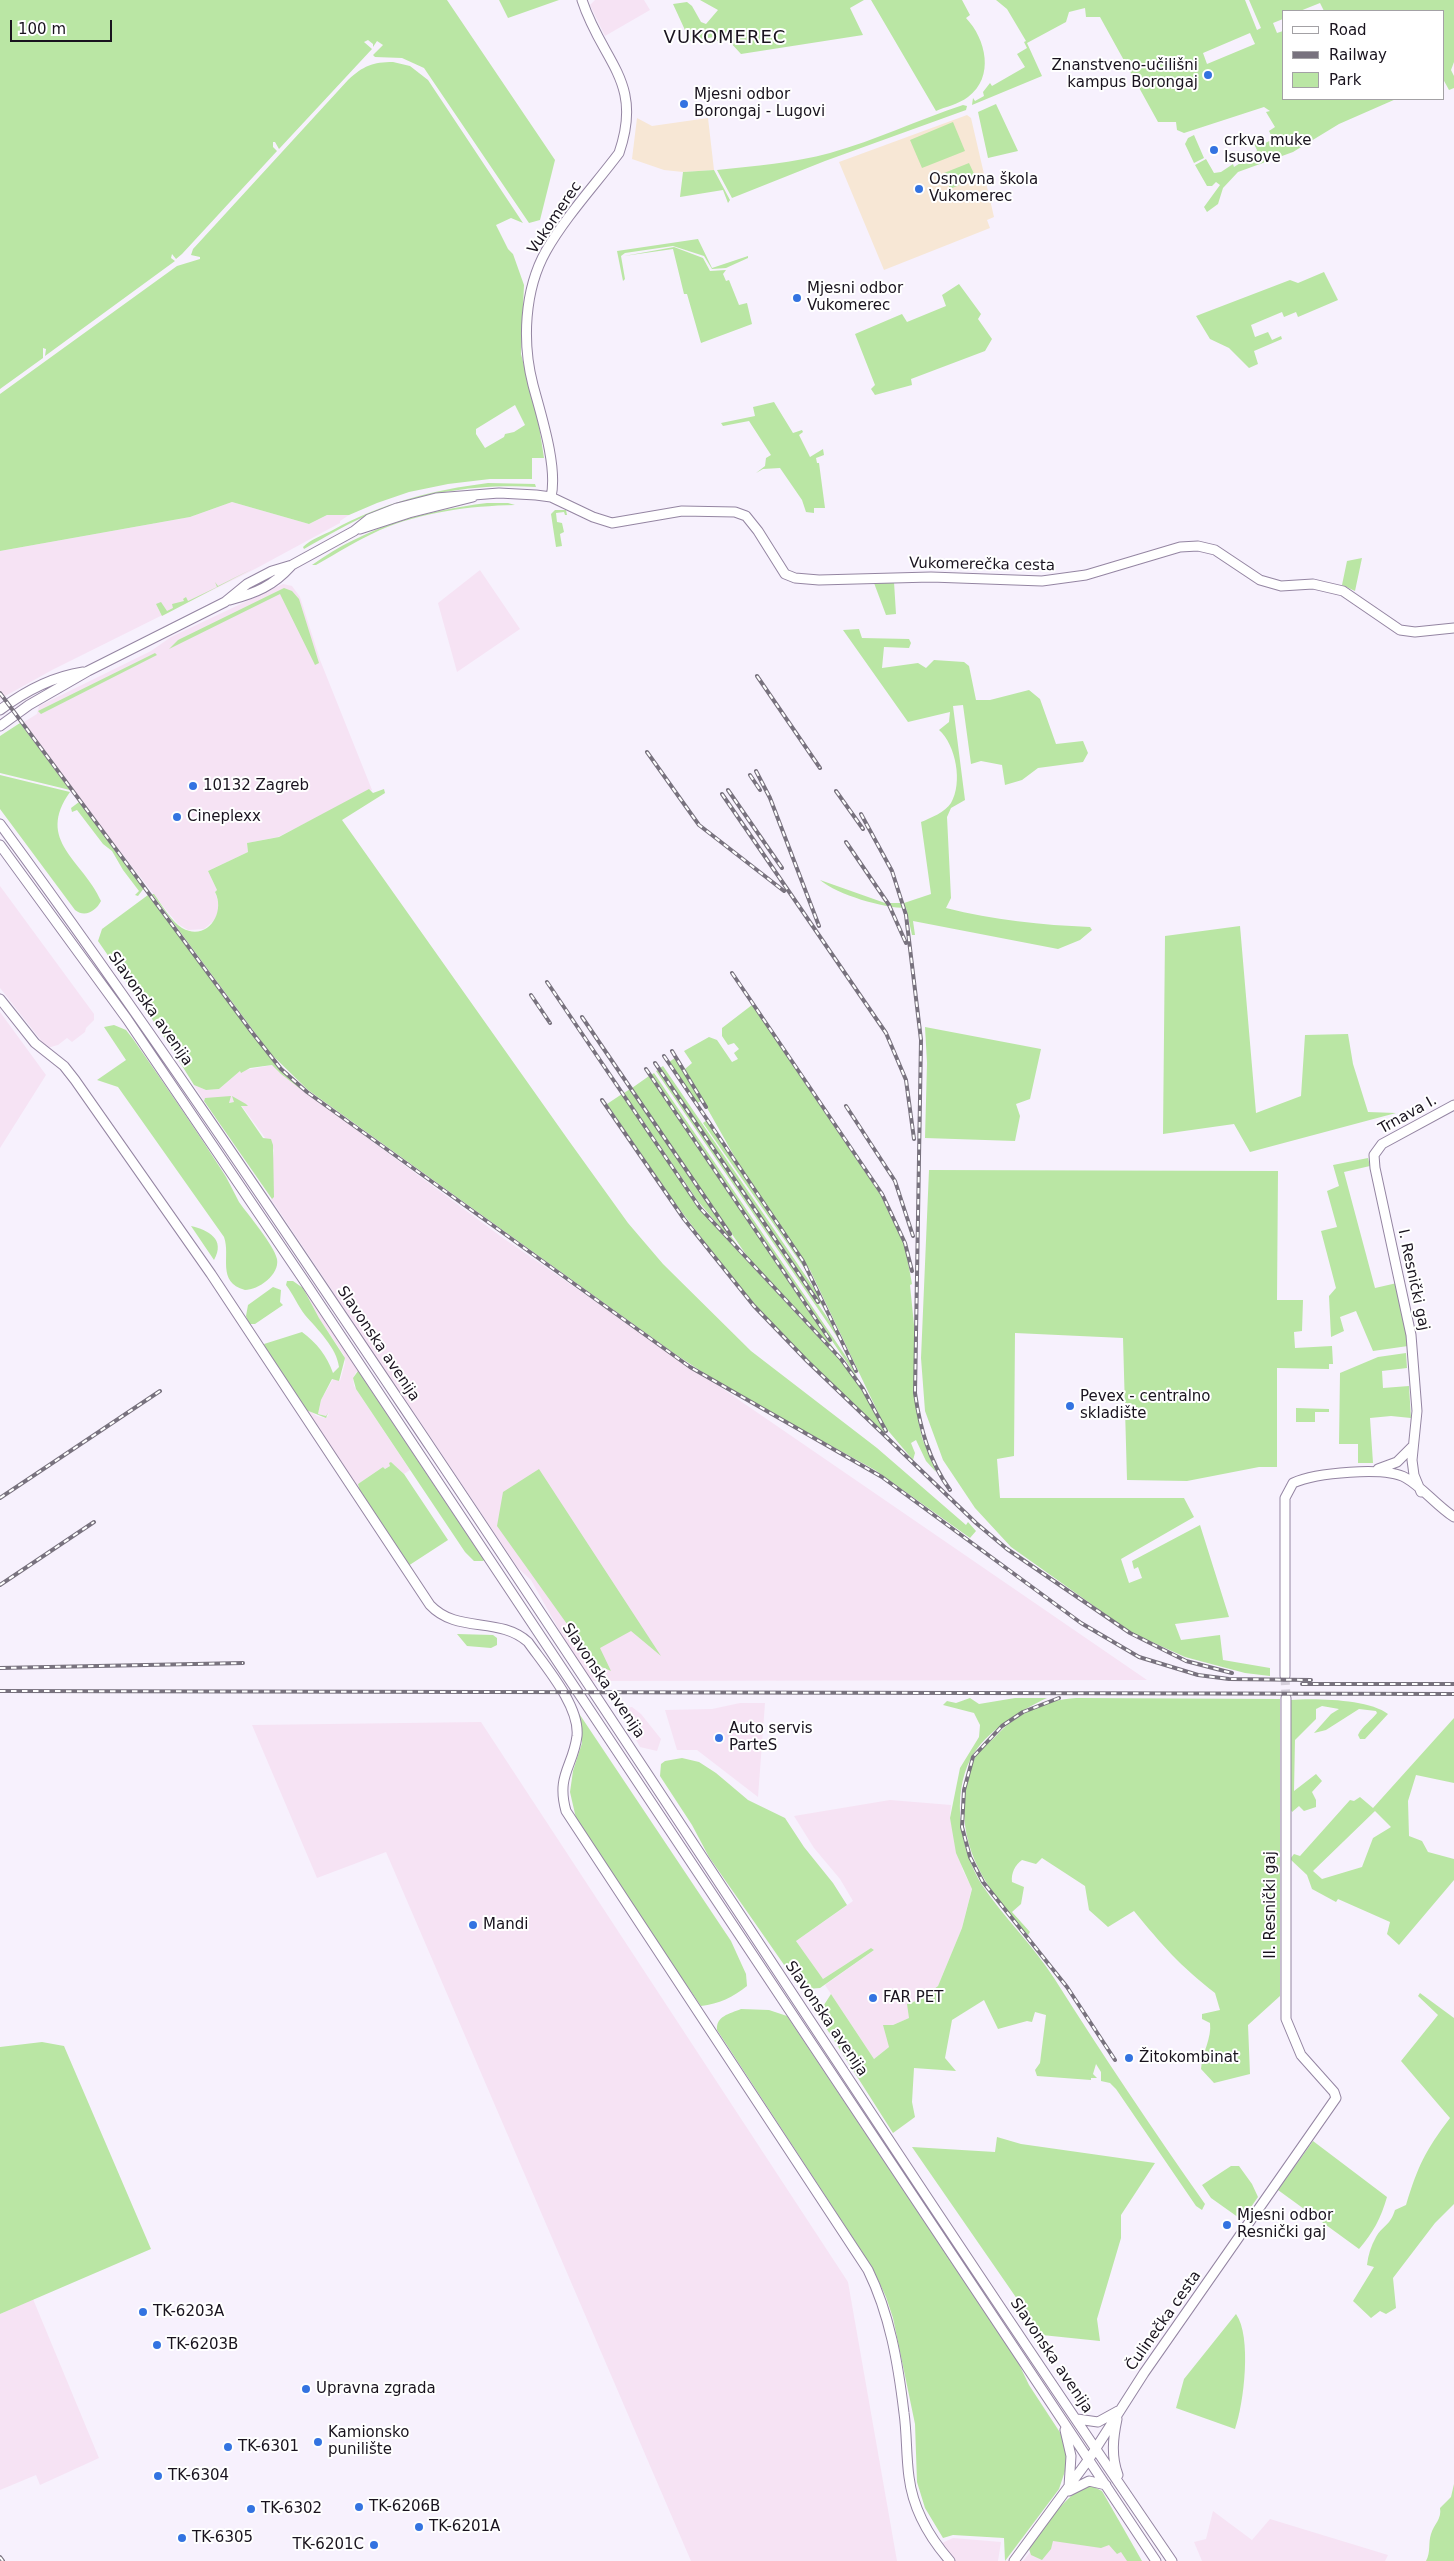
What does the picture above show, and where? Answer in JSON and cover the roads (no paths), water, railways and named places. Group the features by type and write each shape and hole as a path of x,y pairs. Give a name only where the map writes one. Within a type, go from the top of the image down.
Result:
{"street":[{"name":"Vukomerec","path":"551,497 552,478 543,418 527,357 527,333 533,283 546,251 619,153 628,115 625,90 582,0"},
{"path":"0,726 29,705 88,671 225,602 251,595 278,581 292,565 354,531 369,519 397,508 436,498 482,494 551,497"},
{"name":"Vukomerečka cesta","path":"551,497 593,517 612,523 682,510 735,512 746,516 758,530 785,574 807,580 932,577 1051,580 1086,575 1180,547 1198,546 1215,550 1260,580 1281,586 1313,584 1343,591 1400,630 1415,632 1454,628"},
{"path":"0,710 31,689 60,676 88,671"},
{"name":"Slavonska avenija","path":"0,824 133,1008 276,1216 798,2003 1172,2561"},
{"name":"Slavonska avenija","path":"0,844 126,1019 303,1279 1062,2420 1090,2459 1156,2561"},
{"path":"0,999 35,1043 64,1066 75,1080 211,1274 430,1605 444,1617 456,1622 514,1631 528,1642 554,1679 571,1708 577,1727 577,1737 563,1778 563,1800 566,1811 868,2270 886,2311 906,2428 909,2479 921,2519 940,2550 950,2561"},
{"name":"Trnava I.","path":"1376,1151 1385,1142 1454,1105"},
{"name":"I. Resnički gaj","path":"1376,1151 1375,1168 1411,1335 1417,1411 1412,1447 1413,1467 1422,1492"},
{"path":"1412,1447 1395,1468 1401,1476 1454,1517"},
{"path":"1286,1676 1285,1518 1287,1490 1292,1483 1304,1478 1367,1472 1409,1476 1413,1467 1408,1460 1399,1461 1367,1472"},
{"name":"II. Resnički gaj","path":"1286,1698 1284,2002 1286,2019 1301,2055 1336,2096"},
{"name":"Čulinečka cesta","path":"1014,2561 1090,2459 1119,2411 1332,2108 1336,2096"},
{"path":"1077,2419 1098,2422 1119,2411"},
{"path":"1119,2411 1113,2444 1114,2458 1123,2489"},
{"path":"1062,2420 1071,2456 1067,2491"},
{"path":"1067,2491 1085,2482 1106,2485"}],"tunnel":[{"path":"1285,1676 1286,1698"}],"railway":[{"path":"757,676 820,768"},
{"path":"0,693 251,1031 281,1069 307,1092 690,1367 882,1477 1081,1623 1139,1657 1198,1675 1229,1679 1311,1680"},
{"path":"647,752 699,825 784,891"},
{"path":"756,771 770,798 819,926"},
{"path":"750,775 760,790"},
{"path":"728,790 782,868"},
{"path":"836,791 863,829"},
{"path":"722,794 886,1033 906,1080 914,1139"},
{"path":"861,814 892,871 906,915 921,1040 915,1393 926,1444 936,1468 950,1490"},
{"path":"846,842 889,905 906,943"},
{"path":"732,973 882,1194 905,1243 912,1271"},
{"path":"547,982 700,1208 841,1359 863,1389 886,1431"},
{"path":"531,995 550,1023"},
{"path":"582,1017 730,1234"},
{"path":"672,1051 706,1107"},
{"path":"664,1056 803,1261 856,1371"},
{"path":"655,1063 818,1302"},
{"path":"646,1069 830,1340"},
{"path":"602,1100 684,1219 754,1306 807,1361 976,1523 1007,1549 1130,1633 1186,1661 1232,1673"},
{"path":"846,1106 895,1181 913,1236"},
{"path":"0,1498 160,1391"},
{"path":"0,1585 94,1522"},
{"path":"0,1668 243,1663"},
{"path":"1302,1684 1454,1684"},
{"path":"0,1691 1454,1694"},
{"path":"1059,1698 1023,1712 1002,1726 973,1757 964,1790 962,1827 970,1857 983,1882 1067,1987 1115,2060"},
{"path":"0,2557 3,2561"}],"place":[{"name":"Znanstveno-učilišni kampus Borongaj","path":"1208,75"},
{"name":"Mjesni odbor Borongaj - Lugovi","path":"684,104"},
{"name":"crkva muke Isusove","path":"1214,150"},
{"name":"Osnovna škola Vukomerec","path":"919,189"},
{"name":"Mjesni odbor Vukomerec","path":"797,298"},
{"name":"10132 Zagreb","path":"193,786"},
{"name":"Cineplexx","path":"177,817"},
{"name":"Pevex - centralno skladište","path":"1070,1406"},
{"name":"Auto servis ParteS","path":"719,1738"},
{"name":"Mandi","path":"473,1925"},
{"name":"FAR PET","path":"873,1998"},
{"name":"Žitokombinat","path":"1129,2058"},
{"name":"Mjesni odbor Resnički gaj","path":"1227,2225"},
{"name":"TK-6203A","path":"143,2312"},
{"name":"TK-6203B","path":"157,2345"},
{"name":"Upravna zgrada","path":"306,2389"},
{"name":"Kamionsko punilište","path":"318,2442"},
{"name":"TK-6301","path":"228,2447"},
{"name":"TK-6304","path":"158,2476"},
{"name":"TK-6206B","path":"359,2507"},
{"name":"TK-6302","path":"251,2509"},
{"name":"TK-6201A","path":"419,2527"},
{"name":"TK-6305","path":"182,2538"},
{"name":"TK-6201C","path":"374,2545"}],"district":[{"name":"VUKOMEREC","path":"725,38"}]}
